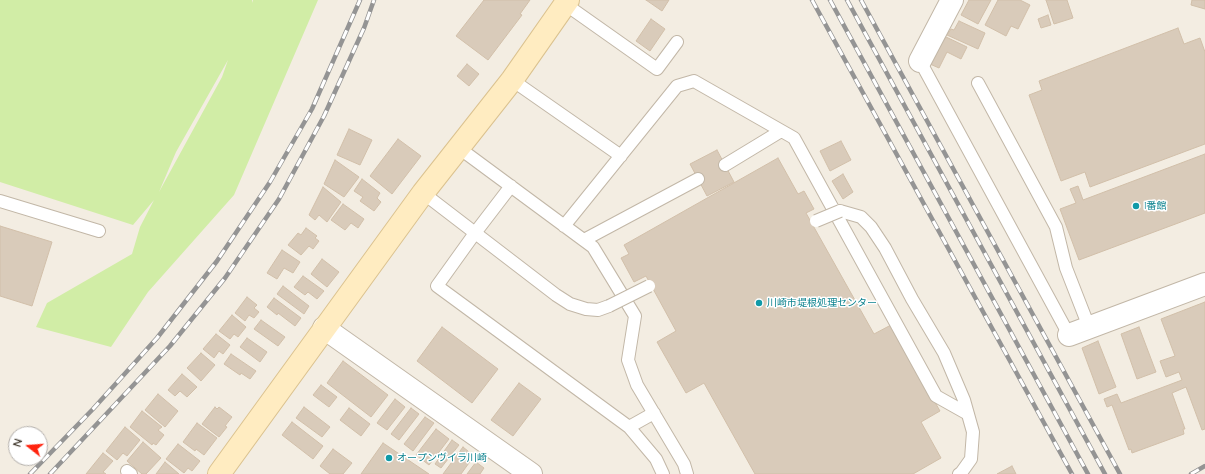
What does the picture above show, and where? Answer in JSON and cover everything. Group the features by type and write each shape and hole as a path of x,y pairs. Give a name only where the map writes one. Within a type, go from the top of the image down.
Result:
{"street":[{"path":"920,62 952,0"},
{"path":"219,474 423,193 512,80 566,2"},
{"path":"1069,335 1205,284"},
{"path":"324,328 531,474"}],"lane":[{"path":"566,2 657,69 678,42"},
{"path":"920,62 1069,335"},
{"path":"512,80 620,156"},
{"path":"564,226 677,86 694,81 794,138 936,396 968,414"},
{"path":"978,83 1056,227 1066,268 1089,327"},
{"path":"725,165 781,130"},
{"path":"459,148 593,247 635,316 628,360 637,385 686,469 697,474"},
{"path":"584,240 698,179"},
{"path":"511,186 437,286 629,427 656,459 663,474"},
{"path":"423,193 556,295 570,304 586,309 598,310 649,286"},
{"path":"0,201 99,231"},
{"path":"816,221 840,210 861,217 871,227 886,248 912,299 944,353 964,400 973,432 971,460 959,474"},
{"path":"629,427 654,413"}],"green space":[{"path":"0,0 252,0 252,3 253,0 318,0 234,195 148,292 111,347 36,327 47,303 132,254 140,227 154,200 133,225 0,182","holes":["228,60 222,77 159,192 176,152"]}],"building":[{"path":"484,0 530,0 520,14 522,15 488,60 456,36"},
{"path":"646,0 669,0 662,11"},
{"path":"969,0 991,0 978,24 961,15"},
{"path":"998,0 1020,0 1030,5 1018,29 1011,26 1006,36 985,25"},
{"path":"1046,0 1067,0 1073,18 1054,24"},
{"path":"1192,0 1205,0 1205,9 1191,5"},
{"path":"1048,15 1051,25 1041,28 1038,19"},
{"path":"651,19 665,29 650,51 636,41"},
{"path":"959,21 985,33 978,49 947,35 951,29 954,30"},
{"path":"1178,28 1184,44 1200,38 1205,52 1205,144 1090,187 1085,172 1061,181 1029,95 1042,90 1039,81"},
{"path":"944,36 967,47 961,59 947,52 939,68 930,64"},
{"path":"467,64 479,74 469,86 457,76"},
{"path":"349,129 372,140 360,165 337,155"},
{"path":"398,139 421,156 392,194 370,176"},
{"path":"841,141 851,160 830,171 820,151"},
{"path":"717,150 734,182 707,196 690,164"},
{"name":"I番館","path":"1205,154 1205,213 1079,260 1060,209 1076,203 1070,189 1078,186 1083,200"},
{"name":"川崎市堤根処理センター","path":"778,158 798,194 804,191 814,209 806,213 874,334 891,325 940,411 921,422 941,458 913,474 755,474 704,383 686,393 657,342 676,331 646,276 634,282 621,258 629,254 624,245"},
{"path":"335,160 359,177 344,197 324,184"},
{"path":"843,174 853,192 843,199 832,181"},
{"path":"362,179 380,193 377,198 381,202 374,211 360,201 363,197 354,191"},
{"path":"323,187 341,202 327,222 319,215 315,220 309,215"},
{"path":"343,204 364,219 358,228 351,223 345,230 331,220"},
{"path":"0,226 52,242 32,306 0,296"},
{"path":"306,228 317,236 315,238 319,241 313,249 309,246 301,255 288,245 298,233 301,235"},
{"path":"282,250 300,262 293,273 284,268 277,279 267,273"},
{"path":"322,259 339,272 327,287 311,274"},
{"path":"303,276 324,291 317,299 308,292 305,295 294,287"},
{"path":"283,286 309,306 304,314 277,294"},
{"path":"247,297 257,305 254,308 259,312 254,318 249,315 245,321 235,313"},
{"path":"274,298 301,318 295,326 278,313 277,315 267,307"},
{"path":"1205,302 1205,429 1202,430 1186,387 1172,393 1185,429 1183,429 1184,434 1132,453 1131,449 1129,450 1112,405 1107,407 1104,399 1117,394 1121,403 1182,380 1179,372 1166,377 1160,361 1175,356 1161,319"},
{"path":"232,315 246,327 238,337 234,334 230,339 219,331"},
{"path":"261,320 285,337 278,346 254,329"},
{"path":"442,327 498,369 472,403 417,361"},
{"path":"1139,327 1156,372 1137,379 1121,334"},
{"path":"216,334 230,345 223,354 219,351 214,358 203,349"},
{"path":"247,338 267,352 260,362 240,347"},
{"path":"1098,341 1116,387 1099,394 1082,348"},
{"path":"201,353 215,365 201,381 187,368"},
{"path":"231,354 256,371 250,379 241,373 240,375 224,364"},
{"path":"343,361 388,395 371,417 327,383"},
{"path":"182,374 197,387 187,397 180,391 175,396 168,390"},
{"path":"519,383 541,399 513,436 491,420"},
{"path":"321,385 337,397 329,407 313,395"},
{"path":"158,394 178,411 165,427 145,410"},
{"path":"395,399 405,407 387,430 377,423"},
{"path":"215,407 217,409 219,407 232,417 225,426 227,427 219,437 202,424"},
{"path":"304,407 330,427 322,437 296,418"},
{"path":"349,408 370,424 361,436 340,420"},
{"path":"411,408 419,414 399,440 391,434"},
{"path":"142,411 162,427 158,430 164,435 156,445 153,443 152,445 130,427"},
{"path":"425,417 434,423 413,451 404,444"},
{"path":"292,422 323,446 313,459 282,435"},
{"path":"197,423 217,438 204,455 196,449 195,451 183,442"},
{"path":"125,427 140,440 127,456 123,453 117,460 106,451"},
{"path":"436,429 449,439 429,465 416,455"},
{"path":"452,440 459,445 441,468 435,464"},
{"path":"143,442 161,458 146,474 142,474 127,461"},
{"name":"オープンヴイラ川崎","path":"383,443 429,474 361,474"},
{"path":"178,444 200,461 192,471 188,468 184,473 166,459"},
{"path":"463,447 474,456 461,474 443,474"},
{"path":"333,449 352,463 343,474 330,474 320,466"},
{"path":"103,453 113,461 103,472 106,474 86,474"},
{"path":"165,462 179,474 156,474"},
{"path":"476,462 484,468 480,474 467,474"},
{"path":"1012,466 1016,474 997,474"}],"railway":[{"path":"30,474 93,409 157,338 217,261 270,182 312,109 360,0"},
{"path":"50,474 170,346 225,278 279,199 324,116 364,28 374,0"},
{"path":"812,0 1072,474"},
{"path":"830,0 1088,474"},
{"path":"847,0 1105,474"},
{"path":"861,0 1120,474"},
{"path":"1191,474 1205,466"}],"place":[{"name":"I番館","path":"1136,206"},
{"name":"川崎市堤根処理センター","path":"759,303"},
{"name":"オープンヴイラ川崎","path":"389,458"}]}
